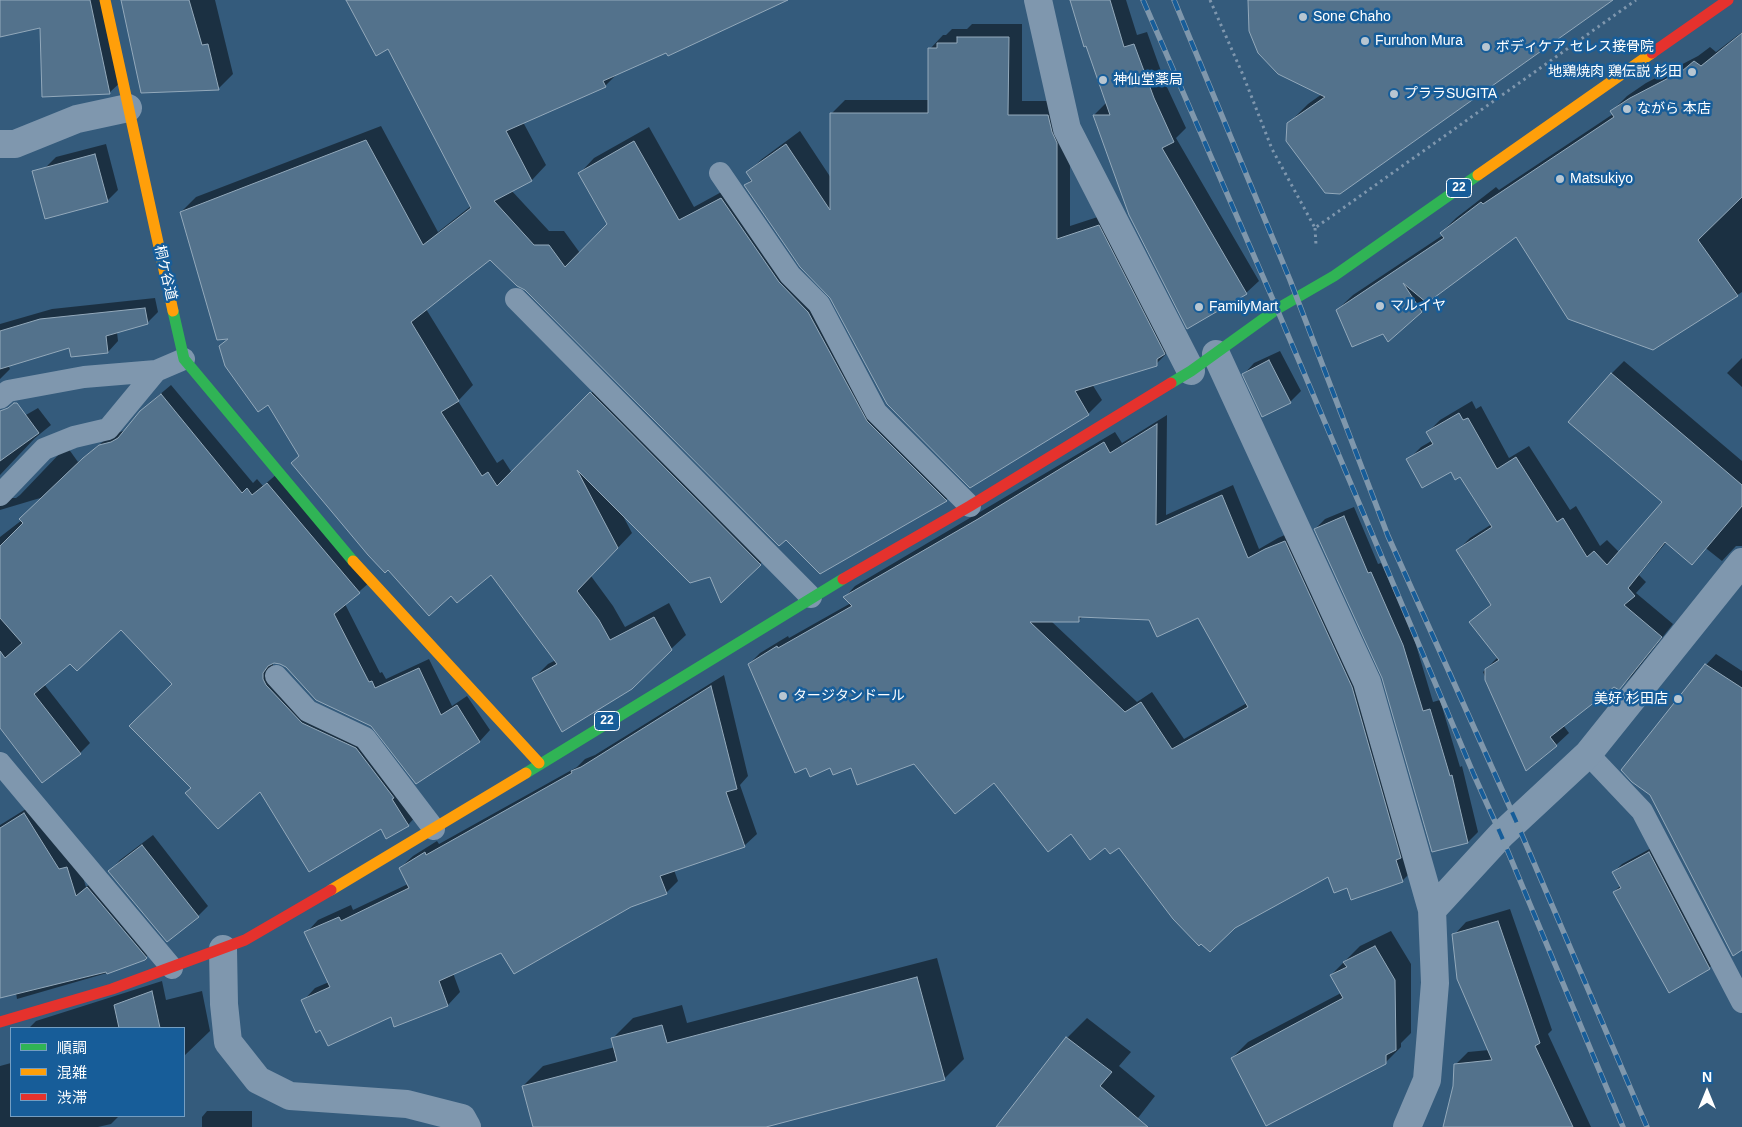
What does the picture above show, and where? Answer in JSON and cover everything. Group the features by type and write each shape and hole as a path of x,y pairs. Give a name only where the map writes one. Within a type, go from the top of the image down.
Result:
{"main road":[{"name":"桐ケ谷道","path":"105,0 184,359"},
{"name":"22","path":"0,1022 112,989 245,940 434,828 811,597 970,506 1191,371 1277,309 1334,276 1726,1"},
{"path":"184,359 356,565 539,763"}],"street":[{"path":"1038,0 1067,129 1191,371"},
{"path":"0,144 15,144 77,119 128,108"},
{"path":"1216,354 1367,682 1432,910 1435,984 1427,1080 1407,1127"},
{"path":"1432,910 1501,835 1588,754 1742,562"},
{"path":"223,949 224,1004 228,1042 258,1080 290,1096 407,1104 462,1118 467,1127"}],"lane":[{"path":"720,173 790,275 818,304 876,412 970,506"},
{"path":"516,299 811,597"},
{"path":"0,398 8,392 84,377 156,371 184,359"},
{"path":"0,495 44,449 74,437 108,428 156,371"},
{"path":"276,676 308,711 365,738 434,828"},
{"path":"1588,754 1642,811 1742,1002"},
{"path":"0,763 172,968"}],"path":[{"path":"1210,0 1243,75 1272,149 1315,228 1636,0"}],"building":[{"path":"0,0 90,0 110,94 42,97 40,28 0,37"},
{"path":"121,0 189,0 202,45 208,44 219,90 141,93"},
{"path":"346,0 788,0 668,56 666,53 603,81 606,87 506,131 532,181 494,201 534,245 549,245 565,267 607,224 578,173 634,141 679,220 721,198 779,282 808,312 867,421 947,501 820,574 786,540 779,546 525,290 517,286 490,260 411,322 459,401 441,412 482,476 488,472 497,486 590,392 761,565 721,603 710,577 690,583 577,470 618,548 577,591 599,620 610,640 654,617 672,650 632,689 562,732 532,678 557,664 491,575 457,603 451,596 429,616 388,570 385,573 368,555 291,463 299,456 268,405 258,412 225,366 219,346 228,339 217,340 180,212 366,140 423,245 471,208 388,49 376,56"},
{"path":"1070,0 1110,0 1124,47 1134,44 1154,98 1174,142 1162,148 1247,294 1187,329 1129,215 1093,115 1110,115 1086,46 1084,47"},
{"name":"プララSUGITA","path":"1248,0 1613,0 1340,194 1325,193 1286,141 1287,123 1325,97 1278,74 1258,53 1249,31"},
{"path":"1742,33 1742,197 1698,240 1738,296 1653,350 1568,319 1516,237 1427,303 1403,283 1422,312 1388,342 1383,334 1352,347 1336,310 1444,238 1440,233 1481,202 1483,204 1614,117 1610,111 1630,98 1682,71 1694,61 1701,66"},
{"path":"957,37 1009,37 1008,115 1048,115 1057,143 1057,239 1099,225 1165,354 1157,359 1157,366 1075,391 1089,415 970,488 887,404 830,298 800,267 744,185 752,181 746,172 786,144 830,210 830,113 928,113 928,48 937,48 937,43 957,43"},
{"path":"95,154 108,202 45,219 32,171"},
{"path":"145,308 148,324 106,336 108,353 71,357 69,348 0,369 0,331 40,319"},
{"path":"1269,360 1291,403 1262,417 1242,374"},
{"path":"1611,373 1742,485 1742,506 1692,565 1665,542 1628,588 1635,596 1624,605 1662,637 1619,690 1614,687 1550,737 1557,746 1526,771 1485,680 1485,669 1499,660 1469,622 1491,605 1456,550 1492,527 1460,477 1455,480 1451,472 1422,488 1406,459 1433,444 1426,432 1459,413 1463,420 1468,418 1497,469 1516,457 1557,522 1563,518 1587,557 1594,551 1607,565 1662,502 1568,422"},
{"path":"161,394 242,493 247,488 252,495 267,483 360,593 334,614 369,682 372,681 375,688 419,668 441,715 457,705 480,742 416,784 371,726 316,700 286,667 274,663 268,666 263,673 266,685 302,723 356,748 394,798 392,799 409,826 386,839 381,829 309,872 260,792 218,829 185,793 191,788 129,726 172,684 121,630 77,671 70,664 34,694 81,754 42,783 0,728 0,651 5,658 22,643 0,618 0,546 23,523 19,519 83,458 99,445 118,438 140,411"},
{"path":"17,403 39,433 0,461 0,411"},
{"path":"1157,424 1156,525 1222,495 1248,558 1285,541 1352,687 1401,858 1396,860 1403,882 1351,900 1347,888 1334,893 1328,877 1235,928 1210,952 1201,944 1199,946 1173,919 1119,848 1110,854 1105,848 1090,860 1071,834 1048,852 994,783 955,814 914,764 857,785 851,768 833,775 830,768 810,777 806,768 795,773 748,664 777,646 778,648 852,606 843,597 978,519 1104,442 1110,453","holes":["1079,617 1149,620 1157,637 1198,618 1248,707 1172,749 1141,702 1125,712 1030,622 1079,622"]},
{"path":"1344,516 1368,573 1371,572 1403,645 1423,711 1430,709 1450,776 1452,775 1468,843 1432,852 1382,678 1314,529"},
{"path":"1705,664 1742,688 1742,950 1733,956 1650,795 1632,782 1621,770"},
{"path":"711,686 737,789 726,792 745,847 660,876 667,894 631,907 514,974 501,953 439,981 448,1006 394,1027 391,1017 328,1046 320,1030 316,1033 301,1000 330,987 304,932 339,917 341,921 409,888 399,868 425,852 426,855 572,773 571,771 581,767"},
{"path":"24,813 59,869 67,867 76,896 87,887 147,958 145,960 107,974 106,972 0,998 0,828"},
{"path":"142,845 199,917 167,942 108,871"},
{"path":"1649,852 1710,969 1669,993 1613,892 1621,888 1612,872"},
{"path":"1498,921 1540,1043 1535,1046 1573,1127 1443,1127 1453,1086 1454,1064 1492,1060 1457,979 1452,934"},
{"path":"1375,946 1395,980 1396,1050 1386,1055 1386,1064 1266,1126 1231,1058 1343,998 1330,975 1347,967 1343,962"},
{"path":"917,977 945,1080 766,1127 533,1127 522,1086 617,1061 611,1038 662,1025 667,1043"},
{"path":"152,991 160,1027 119,1027 114,1005"},
{"path":"1066,1037 1112,1072 1100,1086 1148,1127 996,1127"}],"railway":[{"path":"1143,0 1277,309 1623,1127"},
{"path":"1174,0 1290,280 1388,536 1516,821 1647,1127"}],"traffic: fast":[{"path":"1171,383 1191,371 1277,309 1334,276 1478,175"},
{"path":"173,311 184,359 353,561"},
{"path":"526,773 843,579"}],"traffic: slow":[{"path":"105,0 173,311"},
{"path":"1478,175 1652,53"},
{"path":"353,561 539,763"},
{"path":"331,890 526,773"}],"traffic: jam":[{"path":"1652,53 1728,0"},
{"path":"843,579 970,506 1171,383"},
{"path":"0,1022 112,989 245,940 331,890"}],"place":[{"name":"Sone Chaho","path":"1303,17"},
{"name":"Furuhon Mura","path":"1365,41"},
{"name":"ボディケア セレス接骨院","path":"1486,47"},
{"name":"地鶏焼肉 鶏伝説 杉田","path":"1692,72"},
{"name":"神仙堂薬局","path":"1103,80"},
{"name":"プララSUGITA","path":"1394,94"},
{"name":"ながら 本店","path":"1627,109"},
{"name":"Matsukiyo","path":"1560,179"},
{"name":"マルイヤ","path":"1380,306"},
{"name":"FamilyMart","path":"1199,307"},
{"name":"タージタンドール","path":"783,696"},
{"name":"美好 杉田店","path":"1678,699"}]}
